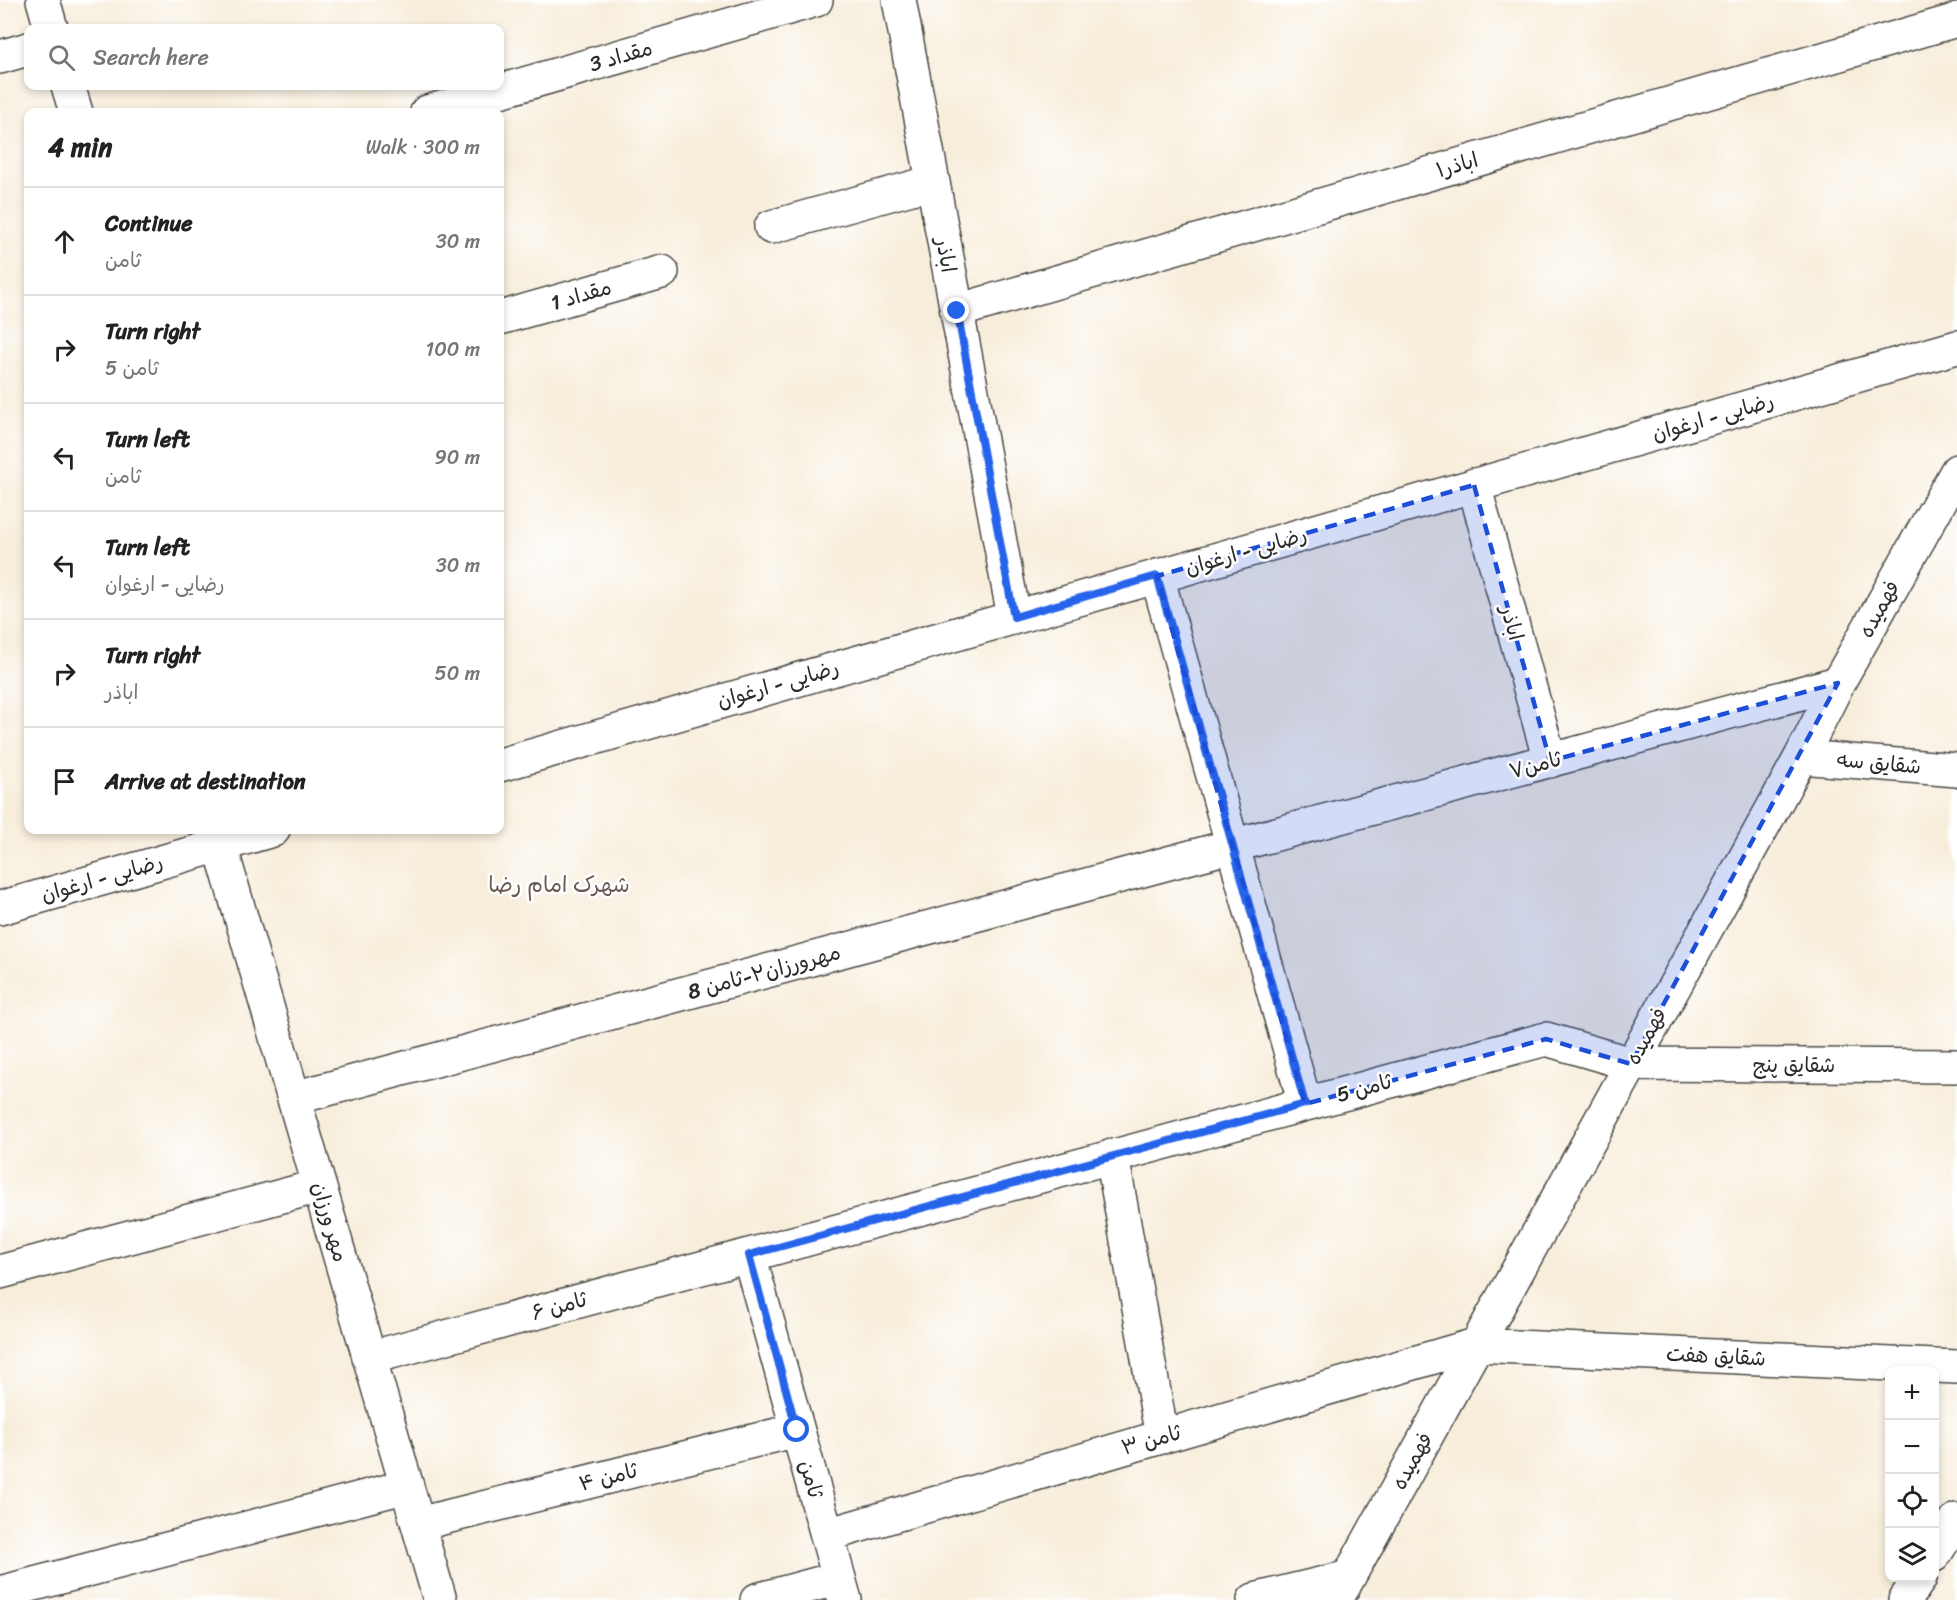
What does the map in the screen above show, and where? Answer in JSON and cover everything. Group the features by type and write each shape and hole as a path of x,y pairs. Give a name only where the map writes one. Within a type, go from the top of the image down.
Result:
{"street":[{"path":"43,0 50,24"},
{"name":"مقداد 3","path":"504,90 816,0"},
{"name":"اباذر","path":"899,0 1014,617"},
{"name":"اباذر۱","path":"957,311 1957,20"},
{"path":"0,57 24,50"},
{"path":"69,90 75,108"},
{"name":"مقداد 3","path":"441,108 503,90"},
{"path":"771,227 933,182"},
{"name":"مقداد 1","path":"504,317 662,272"},
{"name":"رضایی - ارغوان","path":"504,764 1957,347"},
{"name":"فهمیده","path":"1342,1589 1801,757 1838,682 1956,475"},
{"name":"اباذر","path":"1474,485 1550,761"},
{"path":"1157,576 1305,1104"},
{"name":"ثامن۷","path":"1233,846 1838,682"},
{"name":"شقایق سه","path":"1801,757 1957,770"},
{"name":"رضایی - ارغوان","path":"0,908 259,834"},
{"name":"مهر ورزان","path":"220,845 440,1600"},
{"name":"مهرورزان۲-ثامن 8","path":"294,1098 1233,846"},
{"name":"ثامن 5","path":"749,1255 1546,1039 1631,1064"},
{"name":"شقایق پنج","path":"1631,1064 1957,1066"},
{"path":"1112,1156 1162,1437"},
{"path":"0,1272 319,1186"},
{"name":"ثامن ۶","path":"369,1358 749,1255"},
{"name":"ثامن","path":"749,1255 842,1589"},
{"name":"شقایق هفت","path":"1476,1345 1957,1367"},
{"name":"ثامن ۳","path":"826,1536 1476,1345"},
{"name":"ثامن ۴","path":"418,1524 797,1430"},
{"path":"0,1593 407,1486"},
{"path":"1939,1549 1957,1520"},
{"path":"1905,1600 1917,1582"},
{"path":"757,1600 842,1589"},
{"path":"1254,1600 1342,1589"}],"highlighted area":[{"path":"1474,485 1550,761 1838,683 1631,1064 1546,1039 1305,1104 1157,576"}],"district":[{"name":"شهرک امام رضا","path":"559,884"}],"route":[{"path":"797,1430 749,1255 1305,1104 1157,576 1014,617 957,311"}]}
